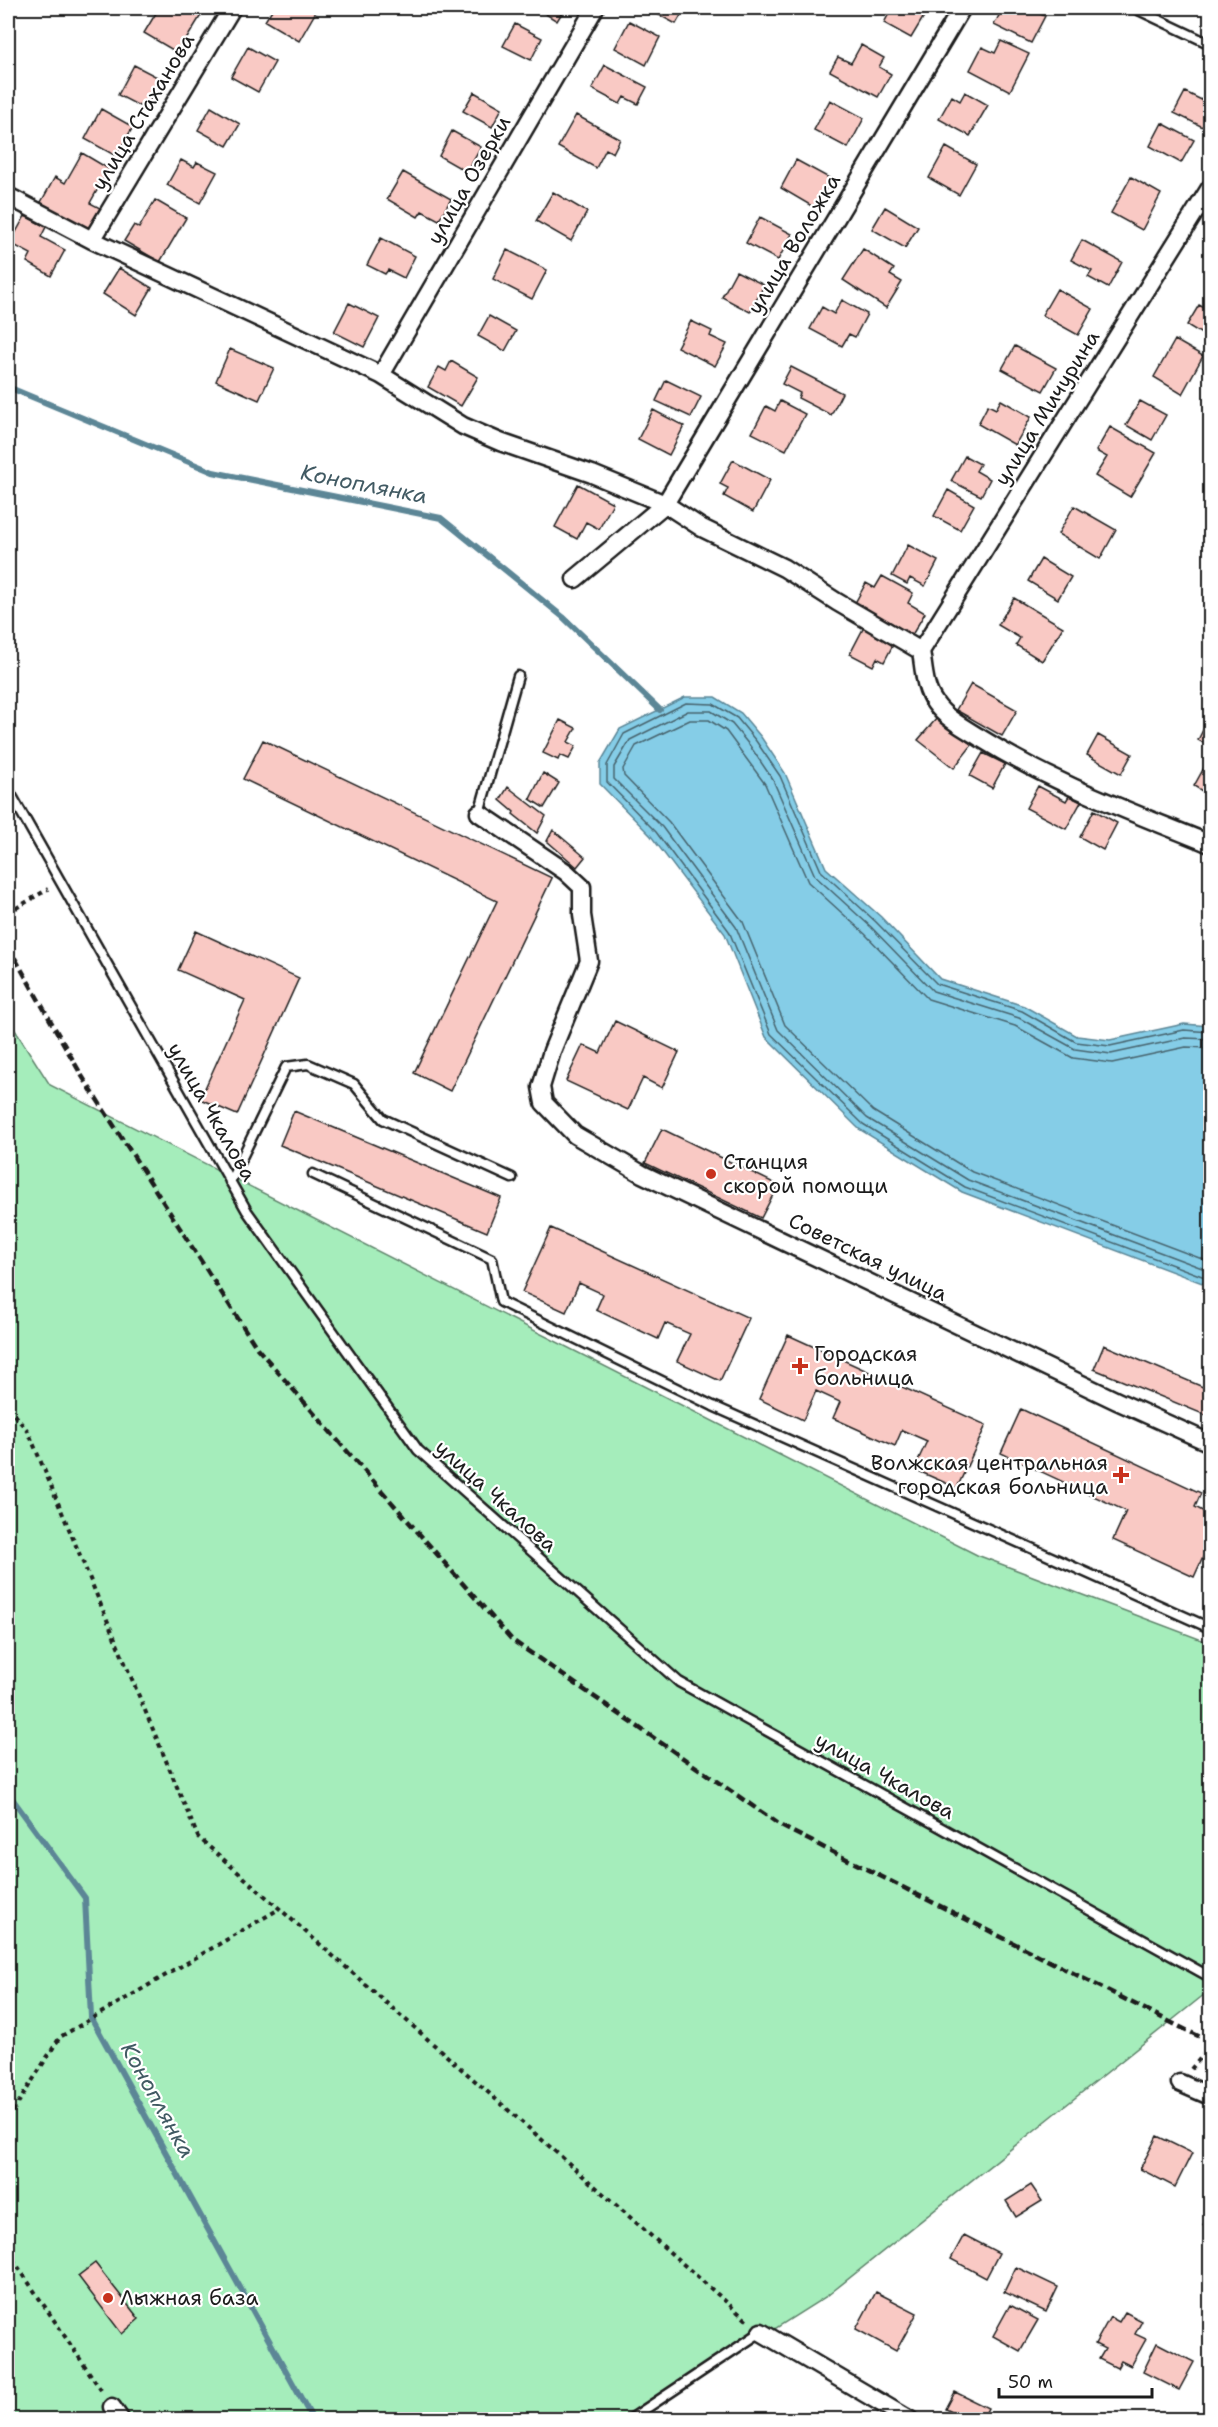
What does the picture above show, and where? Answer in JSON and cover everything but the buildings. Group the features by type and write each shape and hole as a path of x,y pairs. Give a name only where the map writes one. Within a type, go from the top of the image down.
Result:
{"street":[{"name":"улица Стаханова","path":"92,240 232,8"},
{"name":"улица Озерки","path":"381,375 595,8"},
{"name":"улица Воложка","path":"665,504 962,8"},
{"name":"улица Мичурина","path":"921,651 1210,188"},
{"path":"8,196 92,240 381,375 463,426 665,504 702,528 784,568 837,603 921,651 926,685 936,704 955,722 1060,783 1210,843"},
{"path":"575,579 665,504"},
{"name":"Советская улица","path":"479,813 566,872 582,887 582,915 589,961 552,1050 541,1087 544,1103 575,1135 642,1174 1106,1396 1210,1443"},
{"path":"1180,2083 1210,2096"},
{"path":"761,2332 910,2420"}],"lane":[{"path":"1134,8 1210,44"},
{"path":"479,813 518,676"},
{"name":"улица Чкалова","path":"8,789 247,1211 418,1450 679,1682 1210,1977"},
{"path":"230,1182 286,1067 308,1064 354,1084 383,1119 512,1178"},
{"path":"313,1174 492,1259 501,1302 713,1406 1210,1628"},
{"path":"629,2420 761,2332"}],"path":[{"path":"8,913 60,882"},
{"path":"8,1408 28,1431 198,1837 761,2332"},
{"path":"8,2119 60,2037 279,1909"},
{"path":"1180,2083 1210,2047"},
{"path":"8,2252 116,2413"}],"green space":[{"path":"8,1019 50,1085 977,1555 1210,1643 1210,1990 827,2296 632,2419 8,2419"}],"water":[{"path":"685,697 715,697 741,713 761,737 785,773 826,868 881,917 940,979 1024,1006 1077,1036 1110,1040 1184,1024 1210,1026 1210,1286 962,1192 859,1129 766,1037 725,934 651,836 600,784 600,763 620,729"}],"waterway":[{"name":"Коноплянка","path":"8,387 213,472 441,518 563,617 660,710"},
{"name":"Коноплянка","path":"8,1793 85,1898 91,2017 313,2420"}],"railway":[{"path":"8,946 82,1076 257,1348 512,1640 783,1827 1210,2042"}],"place":[{"name":"Станция скорой помощи","path":"711,1174"},
{"name":"Городская больница","path":"800,1366"},
{"name":"Волжская центральная городская больница","path":"1121,1475"},
{"name":"Лыжная база","path":"108,2298"}]}
